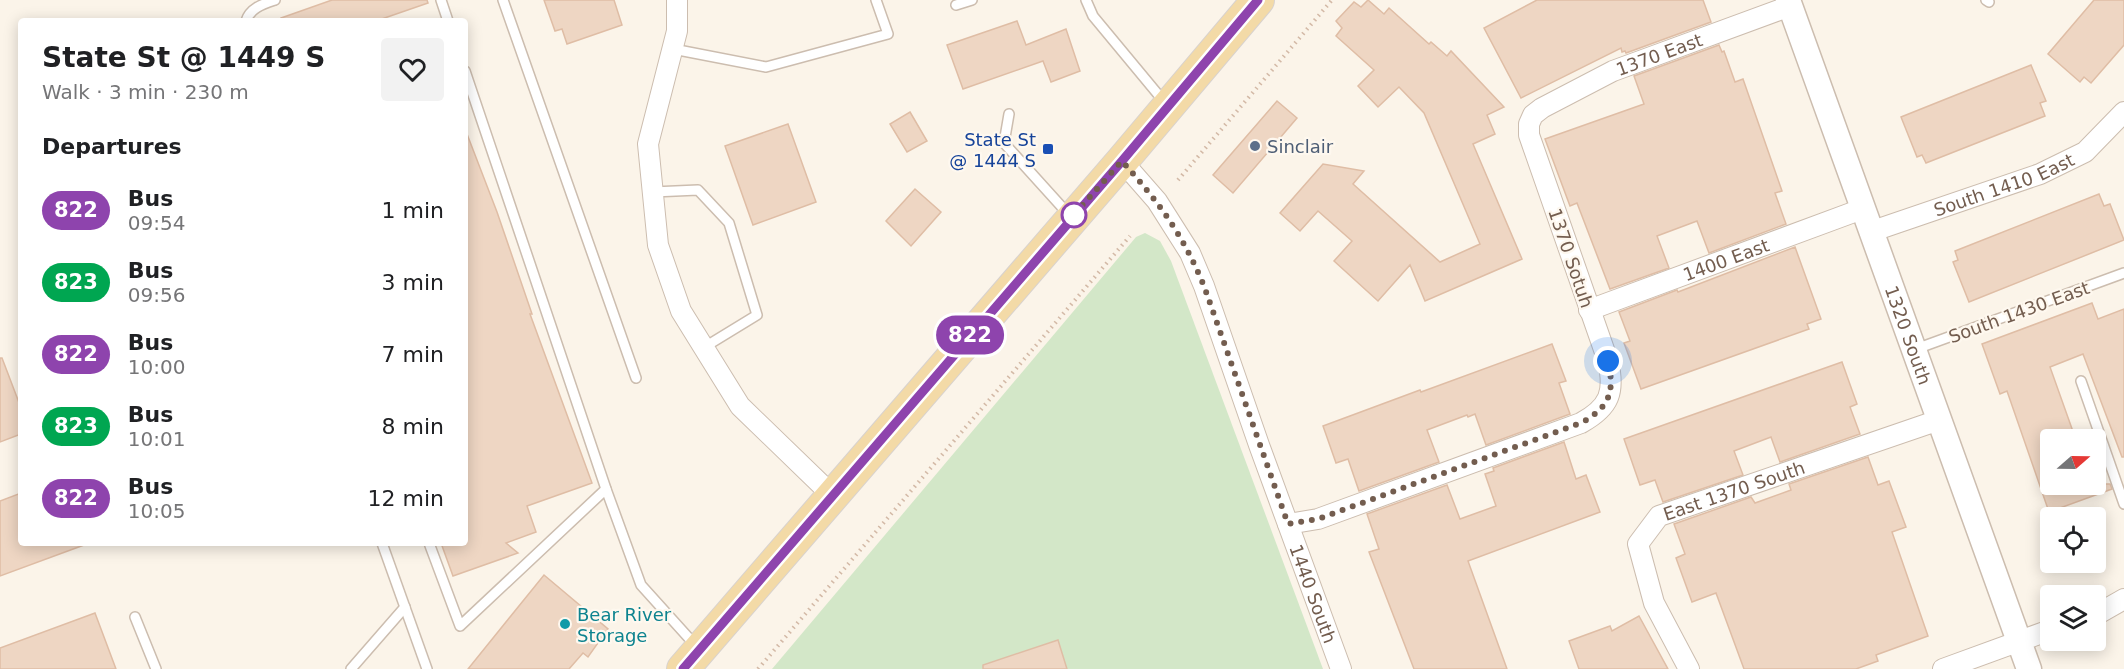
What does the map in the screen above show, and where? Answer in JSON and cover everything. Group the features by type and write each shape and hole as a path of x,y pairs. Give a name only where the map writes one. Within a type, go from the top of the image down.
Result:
{"main road":[{"path":"691,659 1122,161 1258,0"}],"street":[{"path":"677,0 677,31 648,144 658,245 681,311 740,406 832,495"},
{"name":"1370 East","path":"1533,115 1554,100 1612,71 1789,3"},
{"name":"1320 South","path":"1789,3 2029,669"},
{"name":"South 1410 East","path":"1870,232 2040,174 2085,152 2124,112"},
{"name":"1370 Sotuh","path":"1288,524 1318,519 1581,423 1601,411 1607,402 1611,390 1608,361 1529,135 1529,124 1533,115"},
{"name":"1440 South","path":"1122,161 1157,201 1190,252 1341,669"},
{"name":"1400 East","path":"1589,310 1862,209"},
{"name":"East 1370 South","path":"1689,669 1654,603 1638,544 1659,516 1939,420"},
{"path":"2106,609 2124,599"},
{"path":"1943,669 2040,634"}],"lane":[{"path":"247,18 248,14 262,5 275,0"},
{"path":"441,0 447,18"},
{"path":"503,0 636,378"},
{"path":"673,49 766,67 888,34 876,0"},
{"path":"956,5 972,0"},
{"path":"1086,0 1093,16 1168,105"},
{"path":"468,80 640,585 691,659"},
{"path":"1009,114 1004,143 1071,218"},
{"path":"653,192 698,190 729,223 757,315 704,348"},
{"name":"South 1430 East","path":"1913,350 2124,273"},
{"path":"2081,381 2124,504"},
{"path":"430,546 460,626 606,489"},
{"path":"383,546 427,669"},
{"path":"351,669 405,607"},
{"path":"135,617 156,669"}],"path":[{"path":"1178,180 1332,0"},
{"path":"758,669 1130,236"}],"green space":[{"path":"1145,233 1160,241 1171,261 1323,669 772,669 1136,237"}],"building":[{"path":"332,0 427,0 428,3 385,18 281,18"},
{"path":"544,0 614,0 622,25 567,44 562,29 555,31"},
{"path":"1368,0 1384,14 1389,8 1429,44 1431,42 1447,56 1451,51 1504,107 1487,115 1495,134 1473,144 1522,259 1425,301 1410,265 1378,301 1334,261 1352,241 1318,211 1300,231 1280,213 1323,164 1364,171 1353,184 1440,262 1480,244 1424,113 1399,87 1378,107 1358,86 1374,70 1336,36 1342,28 1336,21 1354,2 1361,7"},
{"path":"1537,0 1703,0 1711,22 1626,53 1622,52 1621,48 1521,98 1484,28"},
{"path":"2094,0 2124,0 2124,45 2091,83 2084,77 2080,82 2048,54"},
{"path":"1017,21 1026,45 1066,29 1080,71 1051,82 1043,61 963,89 947,45"},
{"path":"1719,45 1722,52 1724,51 1735,82 1743,79 1782,191 1775,193 1786,224 1709,253 1697,221 1657,236 1669,268 1610,289 1577,203 1570,206 1545,139 1644,104 1634,76"},
{"path":"2031,65 2046,101 2040,103 2045,116 1926,163 1922,155 1917,157 1901,117"},
{"name":"Sinclair","path":"1277,101 1297,118 1233,193 1213,175"},
{"path":"910,112 927,141 907,152 890,124"},
{"path":"788,124 816,202 753,225 725,146"},
{"path":"468,137 497,212 532,314 530,314 592,483 527,506 536,532 506,543 518,553 453,576 442,546 468,546"},
{"path":"915,189 941,212 911,246 886,221"},
{"path":"2099,194 2104,206 2110,204 2124,240 1969,302 1953,262 1958,260 1955,251"},
{"path":"1795,247 1821,319 1807,324 1809,329 1641,389 1624,343 1630,341 1619,312"},
{"path":"2092,303 2098,319 2124,309 2124,457 2122,457 2083,354 2050,367 2072,429 2040,429 2040,486 2007,391 2000,394 1982,344"},
{"path":"1552,344 1566,381 1559,383 1570,414 1486,445 1475,414 1468,417 1467,415 1427,430 1439,462 1359,491 1348,459 1336,463 1323,426"},
{"path":"0,358 2,358 18,400 18,435 0,442"},
{"path":"1842,362 1857,404 1850,407 1860,434 1780,462 1771,437 1734,451 1743,475 1663,502 1655,480 1640,485 1624,439"},
{"path":"1564,442 1576,479 1586,475 1600,512 1468,561 1507,669 1414,669 1369,552 1379,549 1367,514 1447,485 1460,519 1496,506 1485,474 1494,471 1493,468"},
{"path":"1868,457 1878,485 1889,481 1906,527 1892,532 1928,636 1876,655 1878,661 1856,669 1744,669 1716,593 1692,602 1676,558 1685,554 1674,524 1751,497 1755,503 1791,490 1789,484"},
{"path":"2106,484 2110,484 2112,489 2106,491"},
{"path":"18,494 18,546 81,546 0,576 0,501"},
{"path":"2043,495 2096,495 2063,507 2047,507"},
{"name":"Bear River Storage","path":"544,575 608,629 588,657 583,653 569,669 468,669"},
{"path":"95,613 116,669 0,669 0,648"},
{"path":"1639,616 1668,669 1579,669 1569,641 1610,626 1612,631"},
{"path":"1058,640 1067,669 983,669 983,665"}],"bus line":[{"name":"822","path":"683,669 1122,161 1258,0"}],"place":[{"name":"Sinclair","path":"1255,146"},
{"name":"State St @ 1444 S","path":"1048,149"},
{"name":"Bear River Storage","path":"565,624"}],"route":[{"path":"1074,215 1071,218 1122,161 1167,214 1190,252 1204,286 1288,524 1318,519 1593,417 1607,402 1611,390 1608,361"}]}
